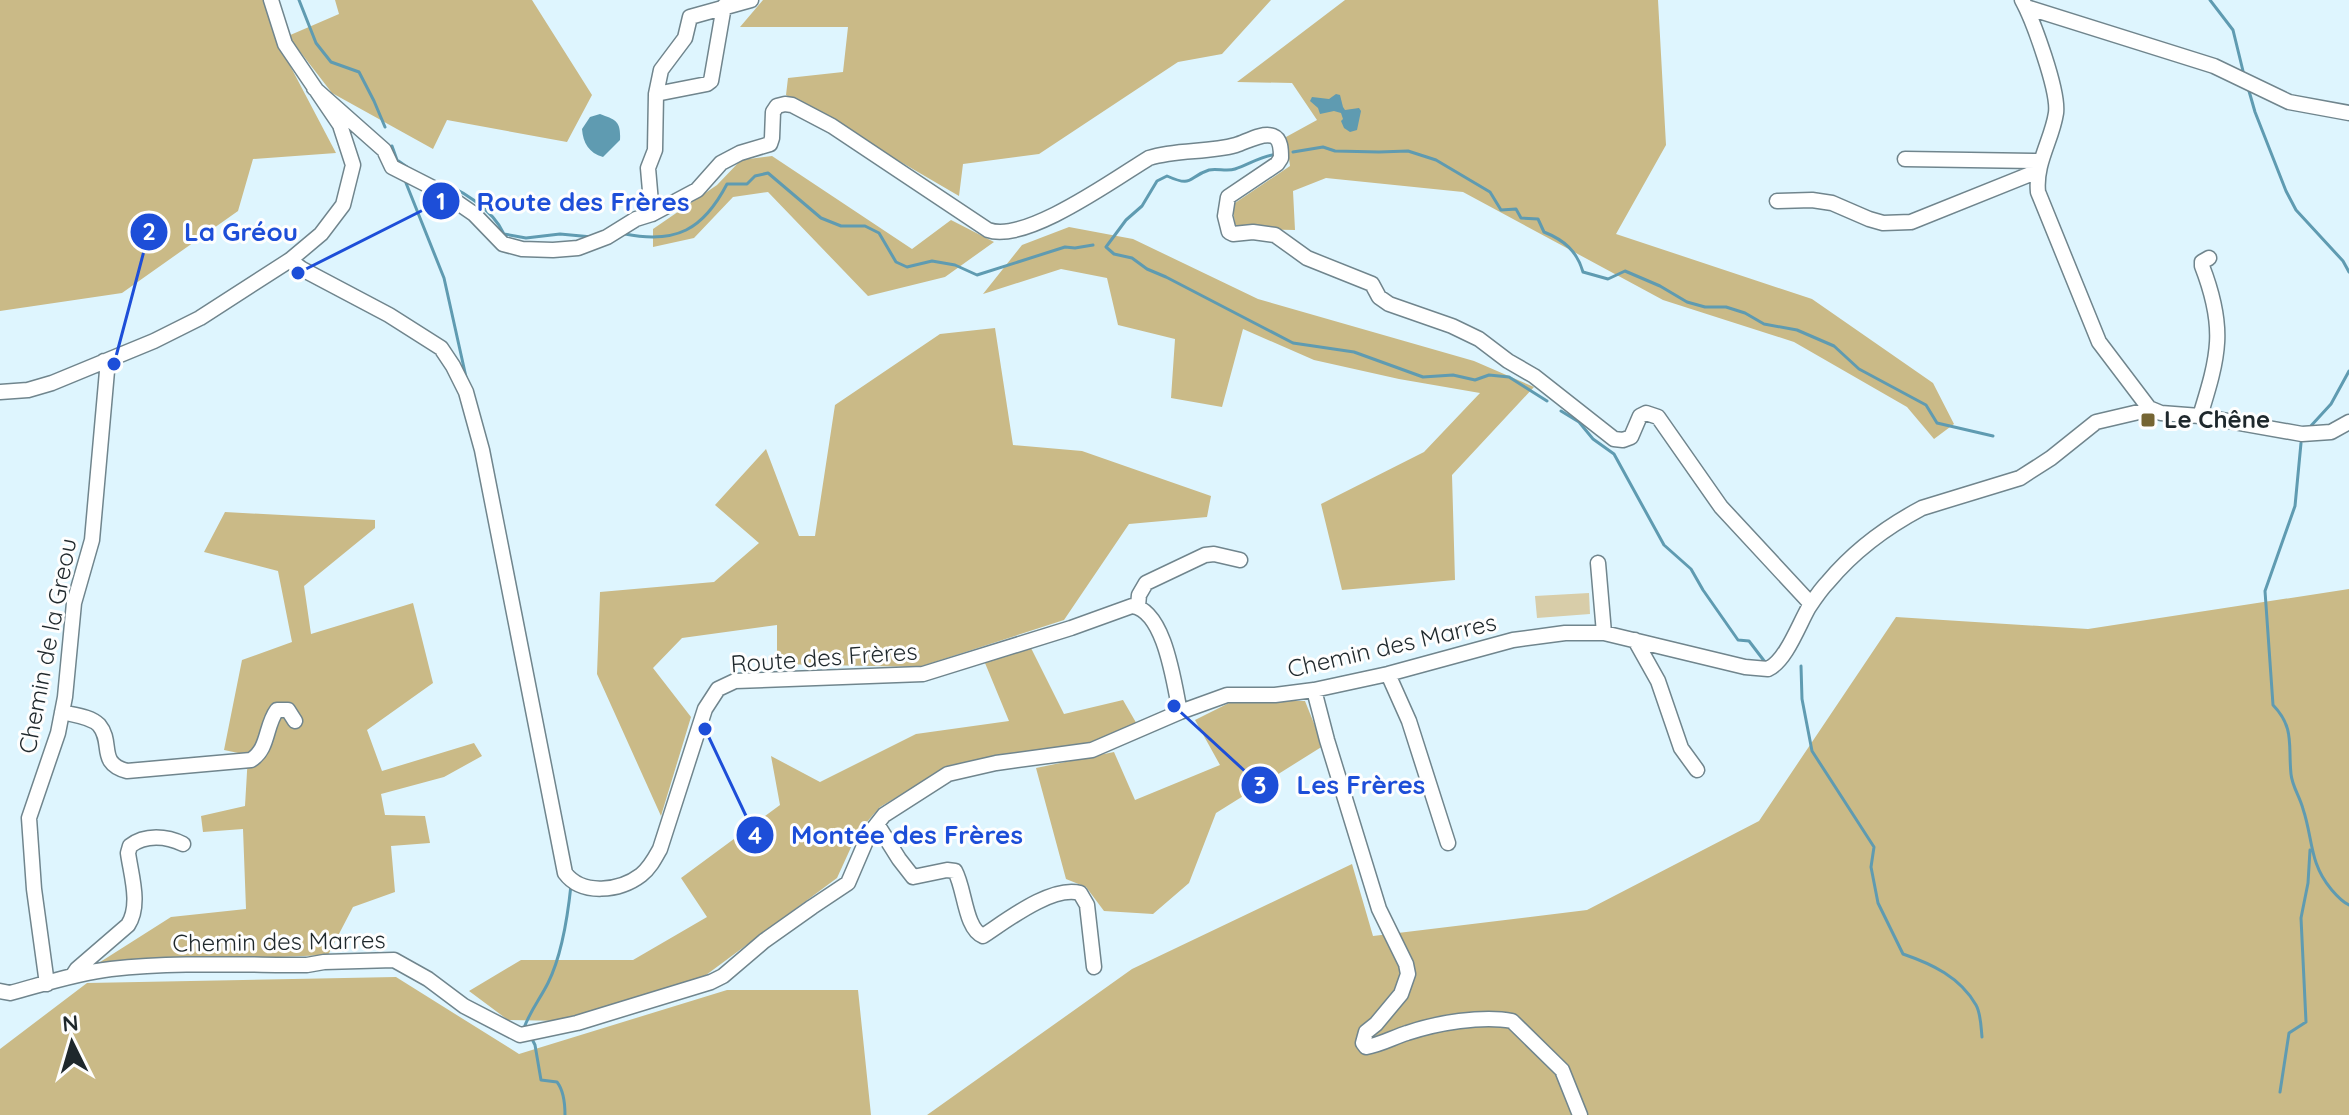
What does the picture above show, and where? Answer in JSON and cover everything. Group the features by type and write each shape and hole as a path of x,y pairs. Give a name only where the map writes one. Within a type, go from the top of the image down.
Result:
{"street":[{"path":"0,392 40,387 200,318 290,260 321,234 343,205 353,165 340,125 285,44 271,0"},
{"path":"652,214 648,168 655,150 656,94 661,70 685,38 690,17 751,0"},
{"path":"2024,3 2219,68 2289,102 2349,113"},
{"path":"2024,3 2053,85 2056,103 2039,166 2038,192 2099,342 2149,408 2169,414 2200,416 2315,435 2331,432 2349,422"},
{"path":"656,94 711,81 724,6"},
{"path":"314,88 384,150 392,167 474,214 503,244 537,250 578,248 607,237 636,219 697,190 721,163 740,153 770,144 773,112 777,106 785,104 806,111 832,126 996,233 1016,231 1050,218 1149,158 1216,149 1272,135 1280,146 1281,158 1277,164 1228,197 1225,216 1229,232 1238,235 1253,232 1275,235 1307,258 1372,284 1379,297 1389,304 1466,332 1534,376 1614,439 1631,437 1640,416 1646,413 1658,417 1721,507 1811,604"},
{"path":"1905,159 2039,166"},
{"path":"1777,201 1832,203 1883,223 1911,222 2039,166"},
{"path":"2200,416 2218,351 2216,312 2202,266 2202,262 2209,258"},
{"name":"Route des Frères","path":"290,260 400,321 441,348 466,392 482,450 565,873 572,882 582,887 595,889 625,883 642,875 653,862 660,849 705,709 712,696 726,684 735,681 923,674 1138,606"},
{"name":"Chemin de la Greou","path":"47,984 34,889 29,818 58,733 74,603 92,540 106,377 104,361"},
{"name":"Chemin des Marres","path":"0,991 10,993 73,975 111,969 394,960 428,979 464,1006 520,1035 577,1023 723,976 764,941 848,883 869,834 884,815 948,774 996,763 1092,750 1227,695 1275,695 1314,690 1388,674 1513,640 1565,633 1604,633 1745,667 1774,667 1829,580 1856,554 1909,515 1936,503 2020,478 2096,422 2149,408"},
{"path":"1180,712 1171,670 1154,621 1138,606 1139,595 1146,583 1205,555 1240,560"},
{"path":"1598,563 1604,633"},
{"path":"1635,640 1658,681 1681,748 1697,770"},
{"path":"1388,674 1409,721 1448,843"},
{"path":"1314,690 1379,909 1408,974 1401,994 1366,1032 1363,1043 1366,1047 1375,1046 1421,1028 1469,1021 1512,1021 1562,1070 1580,1115"},
{"path":"62,712 90,719 99,725 111,763 127,771 251,760 264,747 272,715 277,710 288,710 295,721"},
{"path":"877,824 913,877 955,871 972,928 983,936 1053,895 1072,890 1080,893 1087,905 1094,967"},
{"path":"73,975 128,925 133,916 130,846 136,841 162,837 170,837 183,844"}],"shaded area":[{"path":"0,0 263,0 285,56 336,153 253,159 238,211 122,293 0,311"},
{"path":"335,0 532,0 592,95 567,142 447,120 433,149 332,93 288,36 339,14"},
{"path":"763,0 1271,0 1222,54 1178,62 1039,154 963,164 959,196 786,95 788,78 843,72 848,27 740,27"},
{"path":"1345,0 1658,0 1666,145 1616,234 1812,299 1933,383 1954,424 1934,439 1907,407 1794,342 1663,300 1463,192 1326,178 1293,191 1295,230 1236,229 1232,205 1290,166 1286,137 1317,120 1292,83 1237,82"},
{"path":"772,156 912,249 951,220 994,242 945,277 868,296 768,192 733,197 694,238 653,247 653,229 717,185 741,160"},
{"path":"1069,227 1133,239 1258,299 1474,361 1534,387 1452,475 1455,580 1342,590 1321,504 1424,452 1480,393 1314,360 1243,329 1222,407 1171,398 1175,339 1118,325 1107,278 1061,269 983,294 1022,245"},
{"path":"995,328 1013,445 1082,451 1211,496 1207,517 1129,524 1064,620 919,667 777,664 777,625 682,638 653,668 691,717 661,816 597,674 600,592 714,582 759,543 715,505 766,449 799,536 815,536 835,405 940,334"},
{"path":"225,512 375,520 375,528 304,586 311,634 413,603 433,683 367,730 382,771 474,743 482,756 444,777 381,794 385,815 425,816 430,843 391,846 395,892 353,907 328,955 97,964 171,917 246,909 243,829 203,832 201,816 245,806 248,755 224,750 242,660 292,642 278,571 204,552"},
{"path":"2349,589 2349,1115 927,1115 1132,969 1352,864 1373,936 1587,910 1759,821 1896,617 2088,629"},
{"path":"1589,593 1590,614 1537,618 1535,596"},
{"path":"1031,648 1064,714 1123,700 1138,726 1091,744 951,765 880,807 858,832 837,878 702,978 567,1021 508,1020 469,991 521,960 633,960 707,917 681,878 780,805 771,756 820,782 916,734 1009,721 985,663"},
{"path":"1233,701 1305,701 1323,746 1216,813 1189,883 1153,914 1104,911 1086,887 1066,879 1036,768 1114,752 1135,800 1220,765 1195,720"},
{"path":"396,977 519,1054 727,990 858,990 871,1115 0,1115 0,1049 87,983"}],"water":[{"path":"1340,95 1345,110 1359,108 1361,111 1357,130 1350,132 1344,128 1341,113 1320,114 1310,101 1312,97 1329,99"},
{"path":"600,114 616,122 620,129 620,140 603,157 588,147 582,129 590,117"}],"waterway":[{"path":"299,0 316,43 331,62 359,72 385,127"},
{"path":"2210,0 2233,30 2243,71"},
{"path":"2249,91 2296,210 2343,261 2349,272"},
{"path":"392,146 397,160 407,167"},
{"path":"1293,152 1323,147 1335,151 1408,151 1436,160 1490,192 1501,210 1516,209 1521,218 1538,219 1544,232 1573,252 1583,272 1608,279 1625,271 1687,302 1705,307 1726,307 1764,324 1797,330 1834,346 1859,369 1926,405 1937,423 1993,436"},
{"path":"1278,154 1232,170 1209,170 1186,181 1167,176 1157,181 1142,206 1126,220 1106,247 1114,254 1132,258 1147,269 1293,343 1354,352 1423,377 1453,375 1475,380 1489,375 1509,377 1547,401"},
{"path":"625,234 659,237 686,230 708,213 727,184 747,184 755,176 768,173 821,218 841,226 865,226 879,233 896,262 907,267 932,261 955,265 977,275 1065,247 1093,245"},
{"path":"434,182 454,188 474,200 492,216 504,234 526,238 560,234 592,237"},
{"path":"406,183 444,278 466,377"},
{"path":"2309,428 2331,404 2349,371"},
{"path":"1561,411 1579,422 1593,439 1614,454 1664,545 1691,569 1738,640 1749,641 1765,662"},
{"path":"2301,443 2295,506 2265,591 2273,705 2288,729 2292,778 2319,870 2331,889 2349,905"},
{"path":"1801,666 1802,699 1812,751 1874,847 1871,867 1878,903 1903,954 1954,979 1969,995 1979,1012 1982,1037"},
{"path":"2280,1092 2289,1033 2306,1022 2301,918 2310,850"},
{"path":"524,1028 557,961 571,885"},
{"path":"533,1041 541,1080 557,1082 563,1093 565,1115"}],"place":[{"name":"Route des Frères","path":"298,273"},
{"name":"La Gréou","path":"114,364"},
{"name":"Le Chêne","path":"2148,420"},
{"name":"Les Frères","path":"1174,706"},
{"name":"Montée des Frères","path":"705,729"}]}
